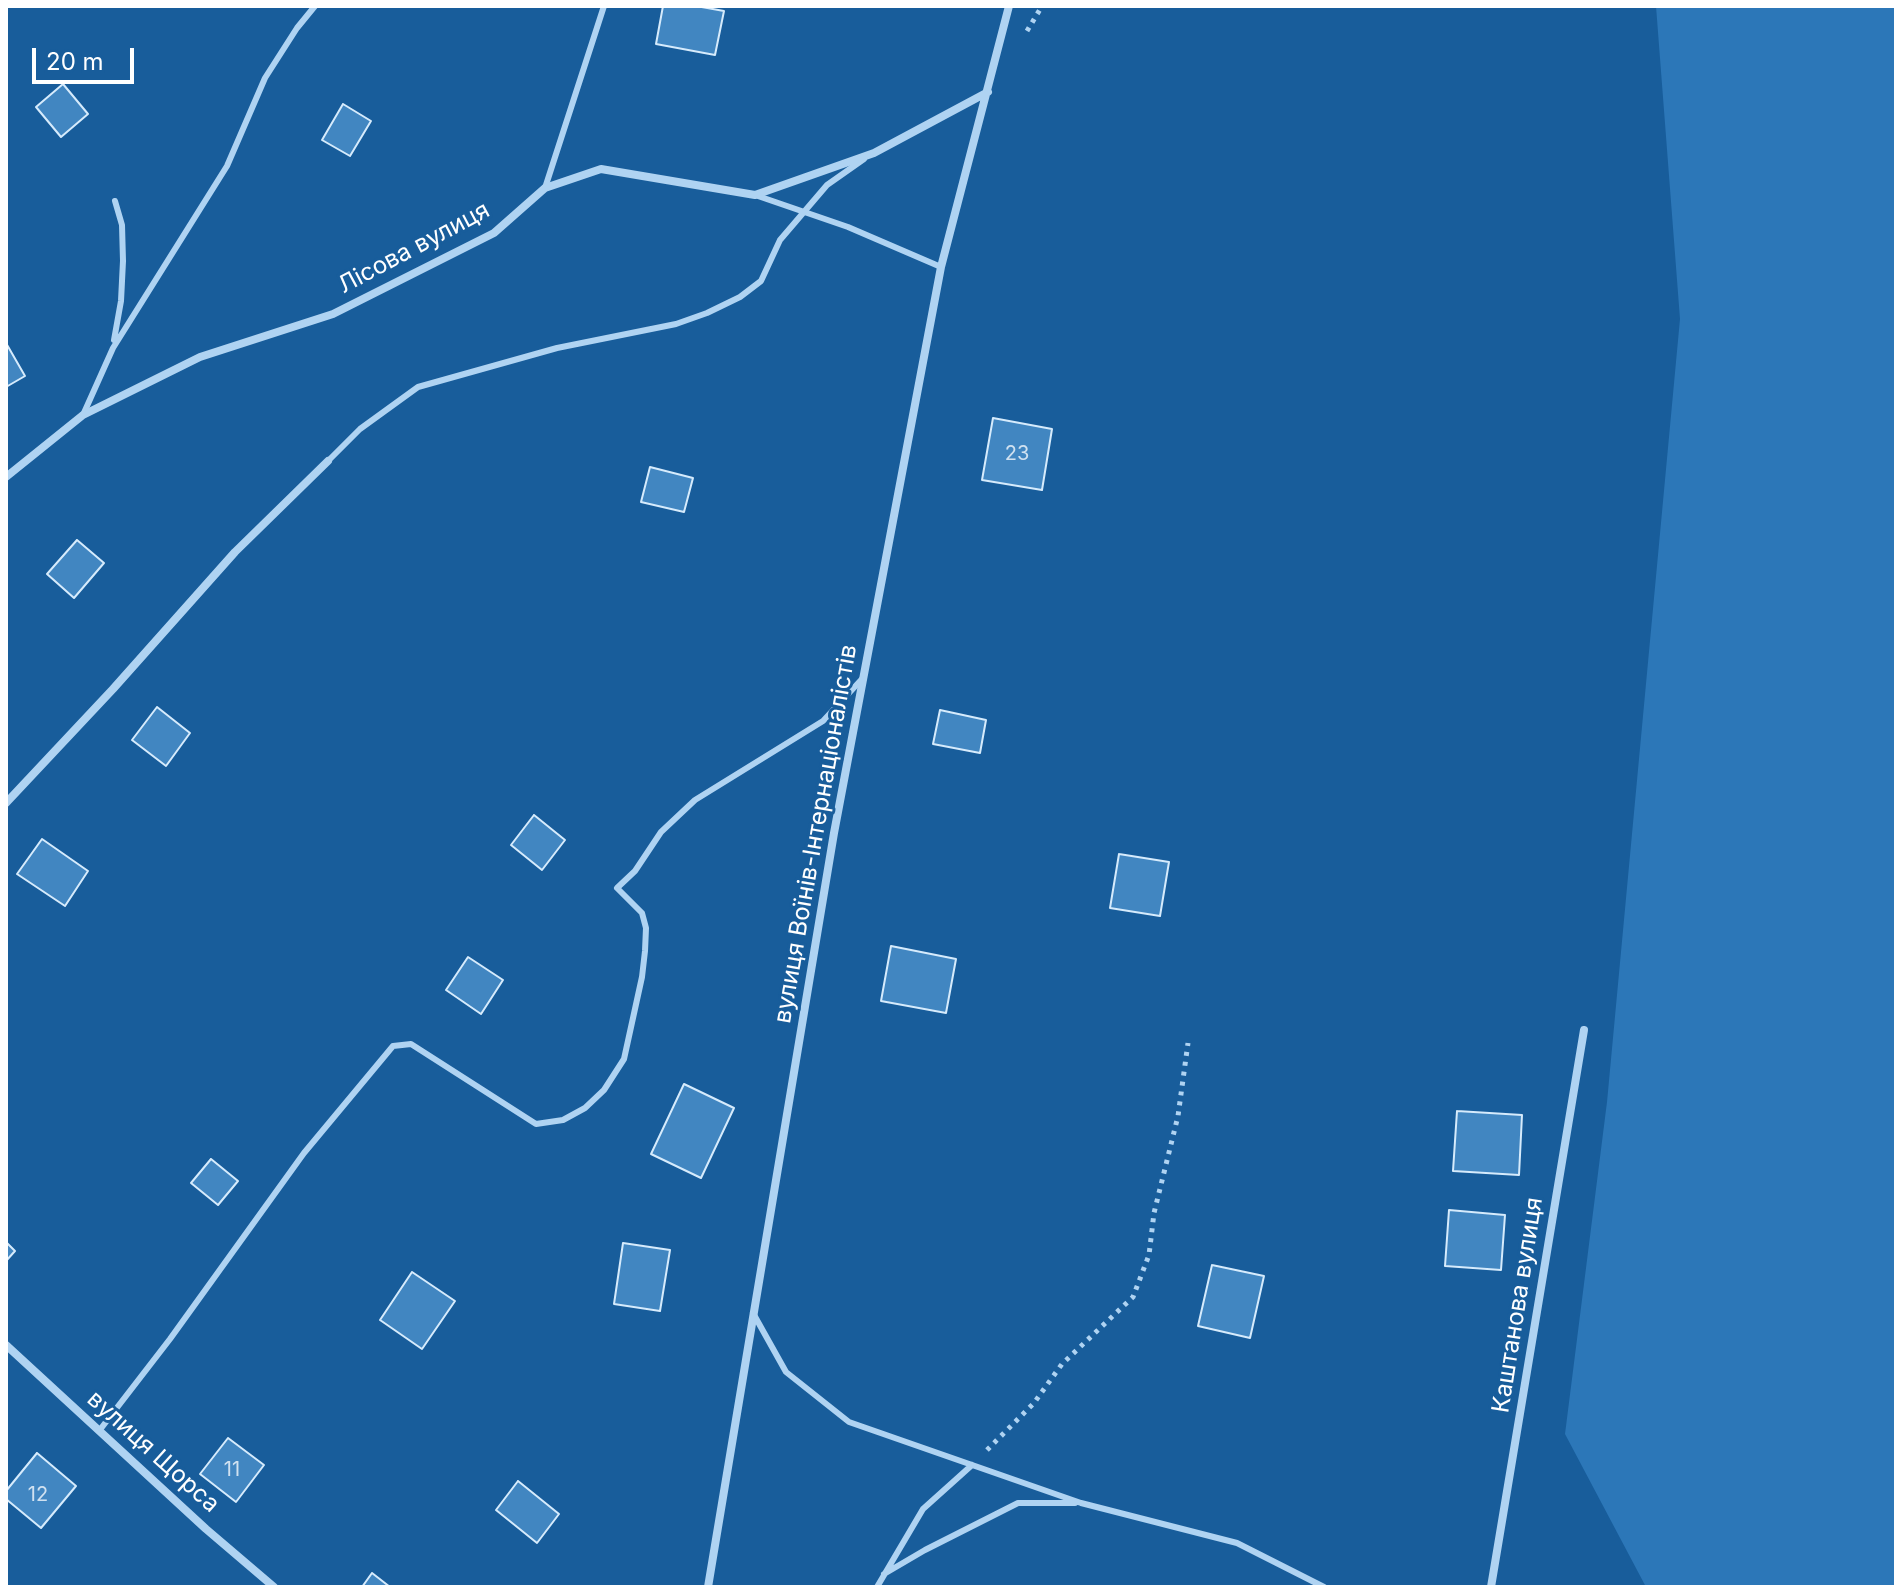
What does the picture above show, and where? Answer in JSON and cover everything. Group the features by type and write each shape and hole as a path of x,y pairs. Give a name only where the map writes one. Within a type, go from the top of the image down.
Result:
{"street":[{"name":"вулиця Воїнів-Інтернаціоналістів","path":"708,1587 834,833 941,267 1009,6"},
{"name":"Лісова вулиця","path":"6,477 83,415 200,357 333,314 494,233 545,188 601,169 755,195 874,153 988,92"},
{"path":"6,803 235,552 328,461"},
{"name":"Каштанова вулиця","path":"1491,1587 1584,1030"},
{"name":"вулиця Щорса","path":"6,1345 274,1587"}],"lane":[{"path":"83,415 113,348 227,166 265,78 315,6"},
{"path":"545,188 604,6"},
{"path":"328,461 360,429 418,387 557,348 676,324 740,297 761,281 780,240 827,185 874,153"},
{"path":"755,195 901,248 941,267"},
{"path":"113,348 121,301 123,261 122,225 115,201"},
{"path":"99,1431 170,1339 304,1153 393,1046 411,1044 536,1124 563,1120 585,1108 604,1090 624,1059 645,951 646,928 642,913 617,888 635,871 661,832 695,800 823,721 863,679"},
{"path":"753,1313 786,1372 849,1422 1081,1503 1237,1543 1324,1587"},
{"path":"877,1587 923,1509 972,1465"},
{"path":"884,1574 1018,1503 1081,1503"}],"path":[{"path":"972,1465 1034,1403 1062,1364 1133,1297 1149,1255 1154,1213 1178,1116 1188,1043"}],"shaded area":[{"path":"1656,6 1896,6 1896,1587 1646,1587 1565,1434 1607,1102 1680,319"}],"building":[{"path":"663,6 696,6 724,11 715,55 656,44"},
{"path":"63,84 88,114 61,137 36,107"},
{"path":"343,104 371,121 350,156 322,140"},
{"path":"6,343 25,376 6,387"},
{"path":"993,418 1052,429 1042,490 982,480"},
{"path":"650,467 693,478 684,512 641,502"},
{"path":"77,540 104,563 74,598 47,574"},
{"path":"157,707 190,733 166,766 132,740"},
{"path":"940,710 986,720 980,753 933,744"},
{"path":"534,815 565,840 542,870 511,845"},
{"path":"42,839 88,871 65,906 17,874"},
{"path":"1119,854 1169,862 1160,916 1110,908"},
{"path":"891,946 956,959 946,1013 881,1001"},
{"path":"468,957 503,980 481,1014 446,990"},
{"path":"684,1084 734,1108 701,1178 651,1154"},
{"path":"1457,1111 1522,1115 1519,1175 1453,1171"},
{"path":"211,1159 238,1181 218,1205 191,1183"},
{"path":"1449,1210 1505,1215 1501,1270 1445,1266"},
{"path":"6,1242 15,1251 6,1261"},
{"path":"623,1243 670,1250 660,1311 614,1304"},
{"path":"1212,1265 1264,1276 1250,1338 1198,1326"},
{"path":"412,1272 455,1301 422,1349 380,1320"},
{"path":"228,1438 264,1465 236,1502 200,1474"},
{"path":"37,1453 76,1486 41,1528 6,1499 6,1491"},
{"path":"518,1481 559,1514 537,1543 496,1510"},
{"path":"372,1573 390,1587 362,1587"}]}
